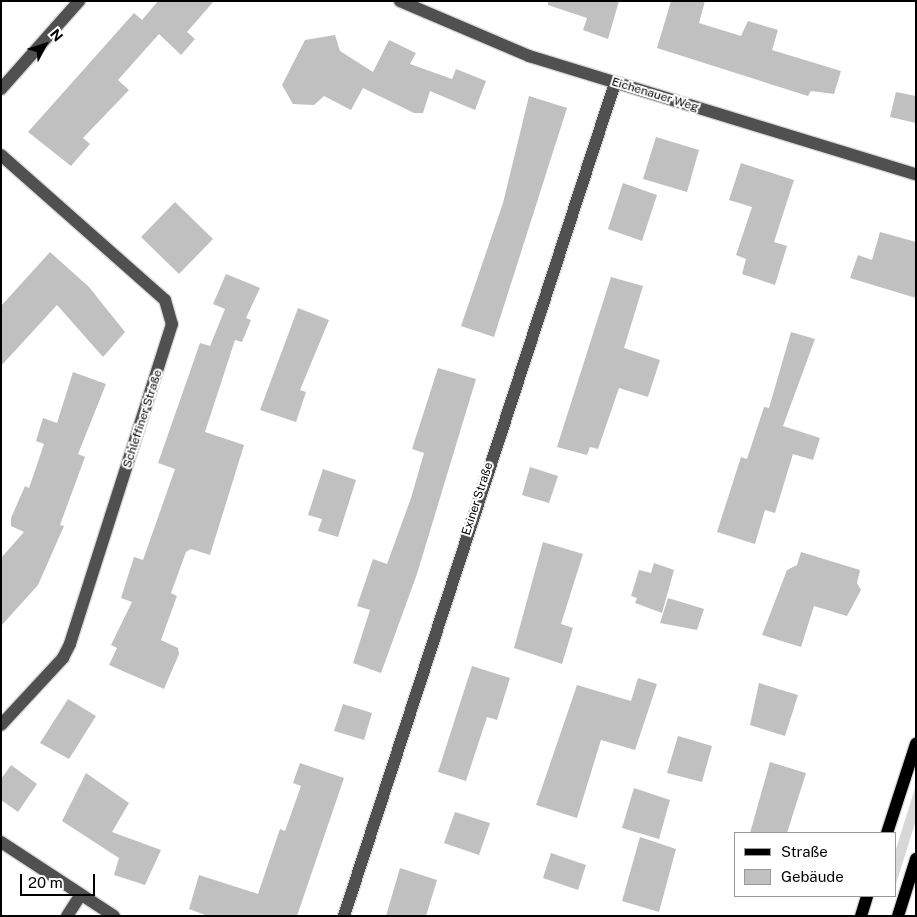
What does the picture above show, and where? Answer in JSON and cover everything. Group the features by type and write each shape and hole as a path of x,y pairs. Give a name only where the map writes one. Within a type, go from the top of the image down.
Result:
{"main road":[{"path":"887,832 916,744"},
{"path":"898,916 916,858"},
{"path":"861,916 867,897"}],"street":[{"path":"1,89 79,1"},
{"name":"Eichenauer Weg","path":"400,1 529,56 916,174"},
{"name":"Exiner Straße","path":"344,916 615,83"},
{"name":"Schleffiner Straße","path":"1,155 165,300 172,324 70,644 63,658 1,724"},
{"path":"1,842 80,896 114,916"},
{"path":"68,916 80,896"}],"shaded area":[{"path":"916,785 916,820 897,881 897,846"}],"building":[{"path":"158,1 214,1 187,32 195,39 181,55 159,34 118,80 129,90 83,138 90,144 71,166 28,132 134,13 142,20"},
{"path":"548,1 619,1 608,39 583,30 587,18 548,5"},
{"path":"671,1 705,1 699,23 741,36 748,21 778,30 772,50 841,71 834,94 811,91 808,96 657,48"},
{"path":"335,35 340,51 373,72 389,40 416,53 410,64 452,79 456,69 486,81 475,110 430,91 423,113 414,113 363,88 351,110 324,96 314,105 293,104 282,85 305,40"},
{"path":"896,92 916,96 916,123 890,117"},
{"path":"529,96 567,108 494,337 461,326 503,203"},
{"path":"656,137 699,150 687,192 643,179"},
{"path":"741,163 794,180 774,242 787,246 775,285 742,274 746,259 736,255 752,207 729,200"},
{"path":"623,183 657,195 642,241 608,229"},
{"path":"175,202 213,239 179,274 141,237"},
{"path":"880,232 916,242 916,298 850,278 858,255 872,260"},
{"path":"50,252 89,287 125,332 103,357 57,305 1,366 1,306"},
{"path":"226,274 260,288 246,318 251,320 242,342 235,340 205,432 244,445 210,555 191,549 186,552 171,593 177,596 161,640 178,648 179,654 164,689 109,665 117,648 111,645 132,602 121,598 134,557 143,560 175,469 158,463 200,343 210,346 225,309 213,304"},
{"path":"611,277 643,286 624,348 660,360 648,397 619,388 598,449 590,447 587,455 557,447"},
{"path":"298,308 329,320 300,390 306,392 296,422 260,410"},
{"path":"791,332 815,339 783,426 820,438 813,460 793,454 775,513 765,510 755,544 717,532 741,457 747,459 764,407 769,408"},
{"path":"438,368 476,379 417,574 381,673 353,663 370,610 357,606 373,559 387,564 411,498 424,453 412,449"},
{"path":"73,372 106,384 78,454 85,457 60,525 64,526 38,585 1,626 1,558 24,532 11,526 11,518 25,486 29,488 44,444 36,441 43,418 57,423"},
{"path":"530,467 558,476 549,503 522,495"},
{"path":"323,469 356,480 338,537 318,531 322,519 308,515"},
{"path":"543,542 583,554 561,624 573,628 562,664 514,648"},
{"path":"801,552 860,570 857,583 861,590 847,616 814,606 801,647 762,635 787,570 797,565"},
{"path":"654,563 674,570 662,613 635,603 637,598 631,596 639,570 651,573"},
{"path":"668,598 704,609 697,630 660,623"},
{"path":"472,666 510,678 497,720 487,717 466,781 438,772"},
{"path":"638,678 657,684 635,750 601,740 577,818 536,805 577,685 631,701"},
{"path":"759,683 798,695 785,736 750,725"},
{"path":"68,699 96,716 69,759 40,743"},
{"path":"343,704 372,713 364,740 334,731"},
{"path":"678,736 712,746 702,782 667,773"},
{"path":"770,762 806,773 787,832 750,832"},
{"path":"300,763 344,778 297,916 208,916 189,909 199,875 258,894 280,829 285,831 301,786 293,783"},
{"path":"11,765 37,784 18,812 1,800 1,779"},
{"path":"86,773 129,803 112,832 161,850 145,885 114,875 119,858 62,821"},
{"path":"634,788 670,800 659,839 622,828"},
{"path":"455,812 490,823 479,855 444,843"},
{"path":"640,837 676,849 659,912 622,901"},
{"path":"551,853 586,865 578,890 543,878"},
{"path":"400,868 437,880 426,916 386,916"}]}
